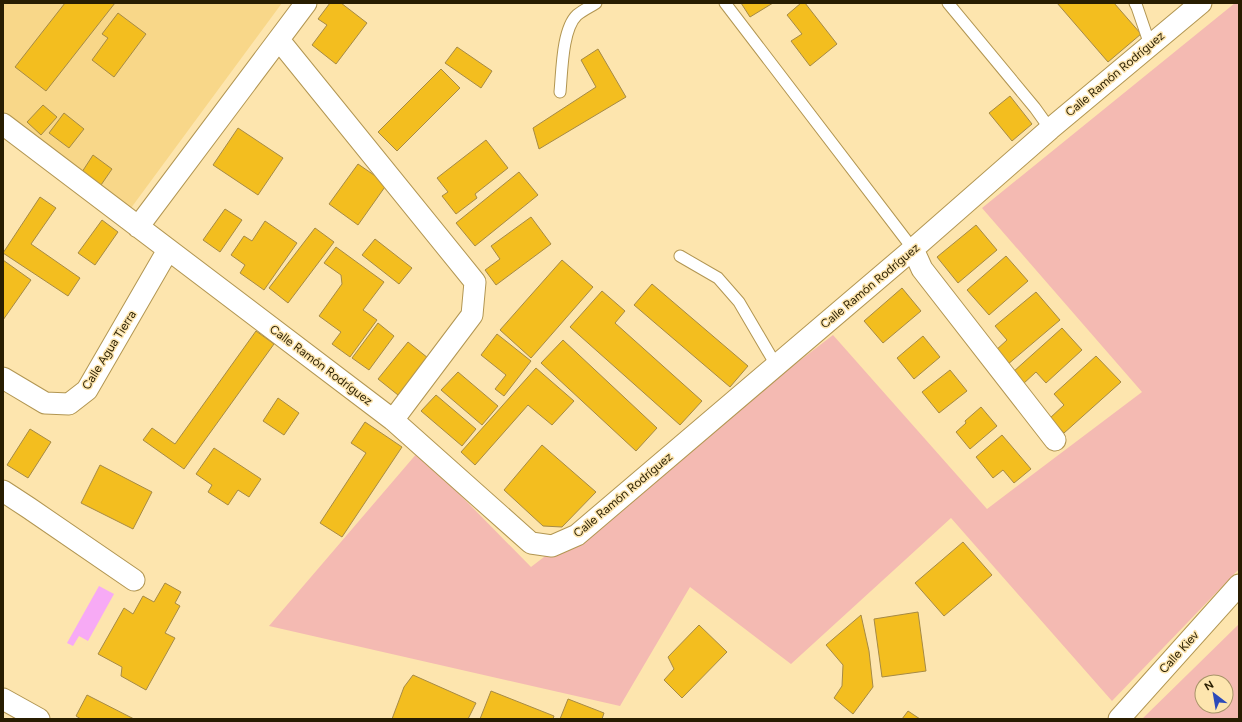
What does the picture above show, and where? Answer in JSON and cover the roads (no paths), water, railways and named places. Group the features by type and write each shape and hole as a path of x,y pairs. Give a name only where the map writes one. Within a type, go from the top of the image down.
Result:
{"street":[{"path":"138,227 306,3"},
{"name":"Calle Ramón Rodríguez","path":"5,130 138,227 394,420 531,542 552,546 577,535 913,249 1050,129 1201,3"},
{"path":"278,40 475,282 472,315 394,420"},
{"path":"913,249 922,269 1056,440"},
{"name":"Calle Agua Tierra","path":"3,378 45,403 69,404 87,390 168,250"},
{"path":"3,491 134,580"},
{"name":"Calle Kiev","path":"1119,719 1239,585"},
{"path":"3,699 39,719"}],"lane":[{"path":"560,92 565,47 571,23 577,15 596,3"},
{"path":"725,3 913,249"},
{"path":"948,3 1035,108 1050,129"},
{"path":"1134,3 1137,7 1150,45"},
{"path":"680,256 718,278 739,302 776,366"}]}
